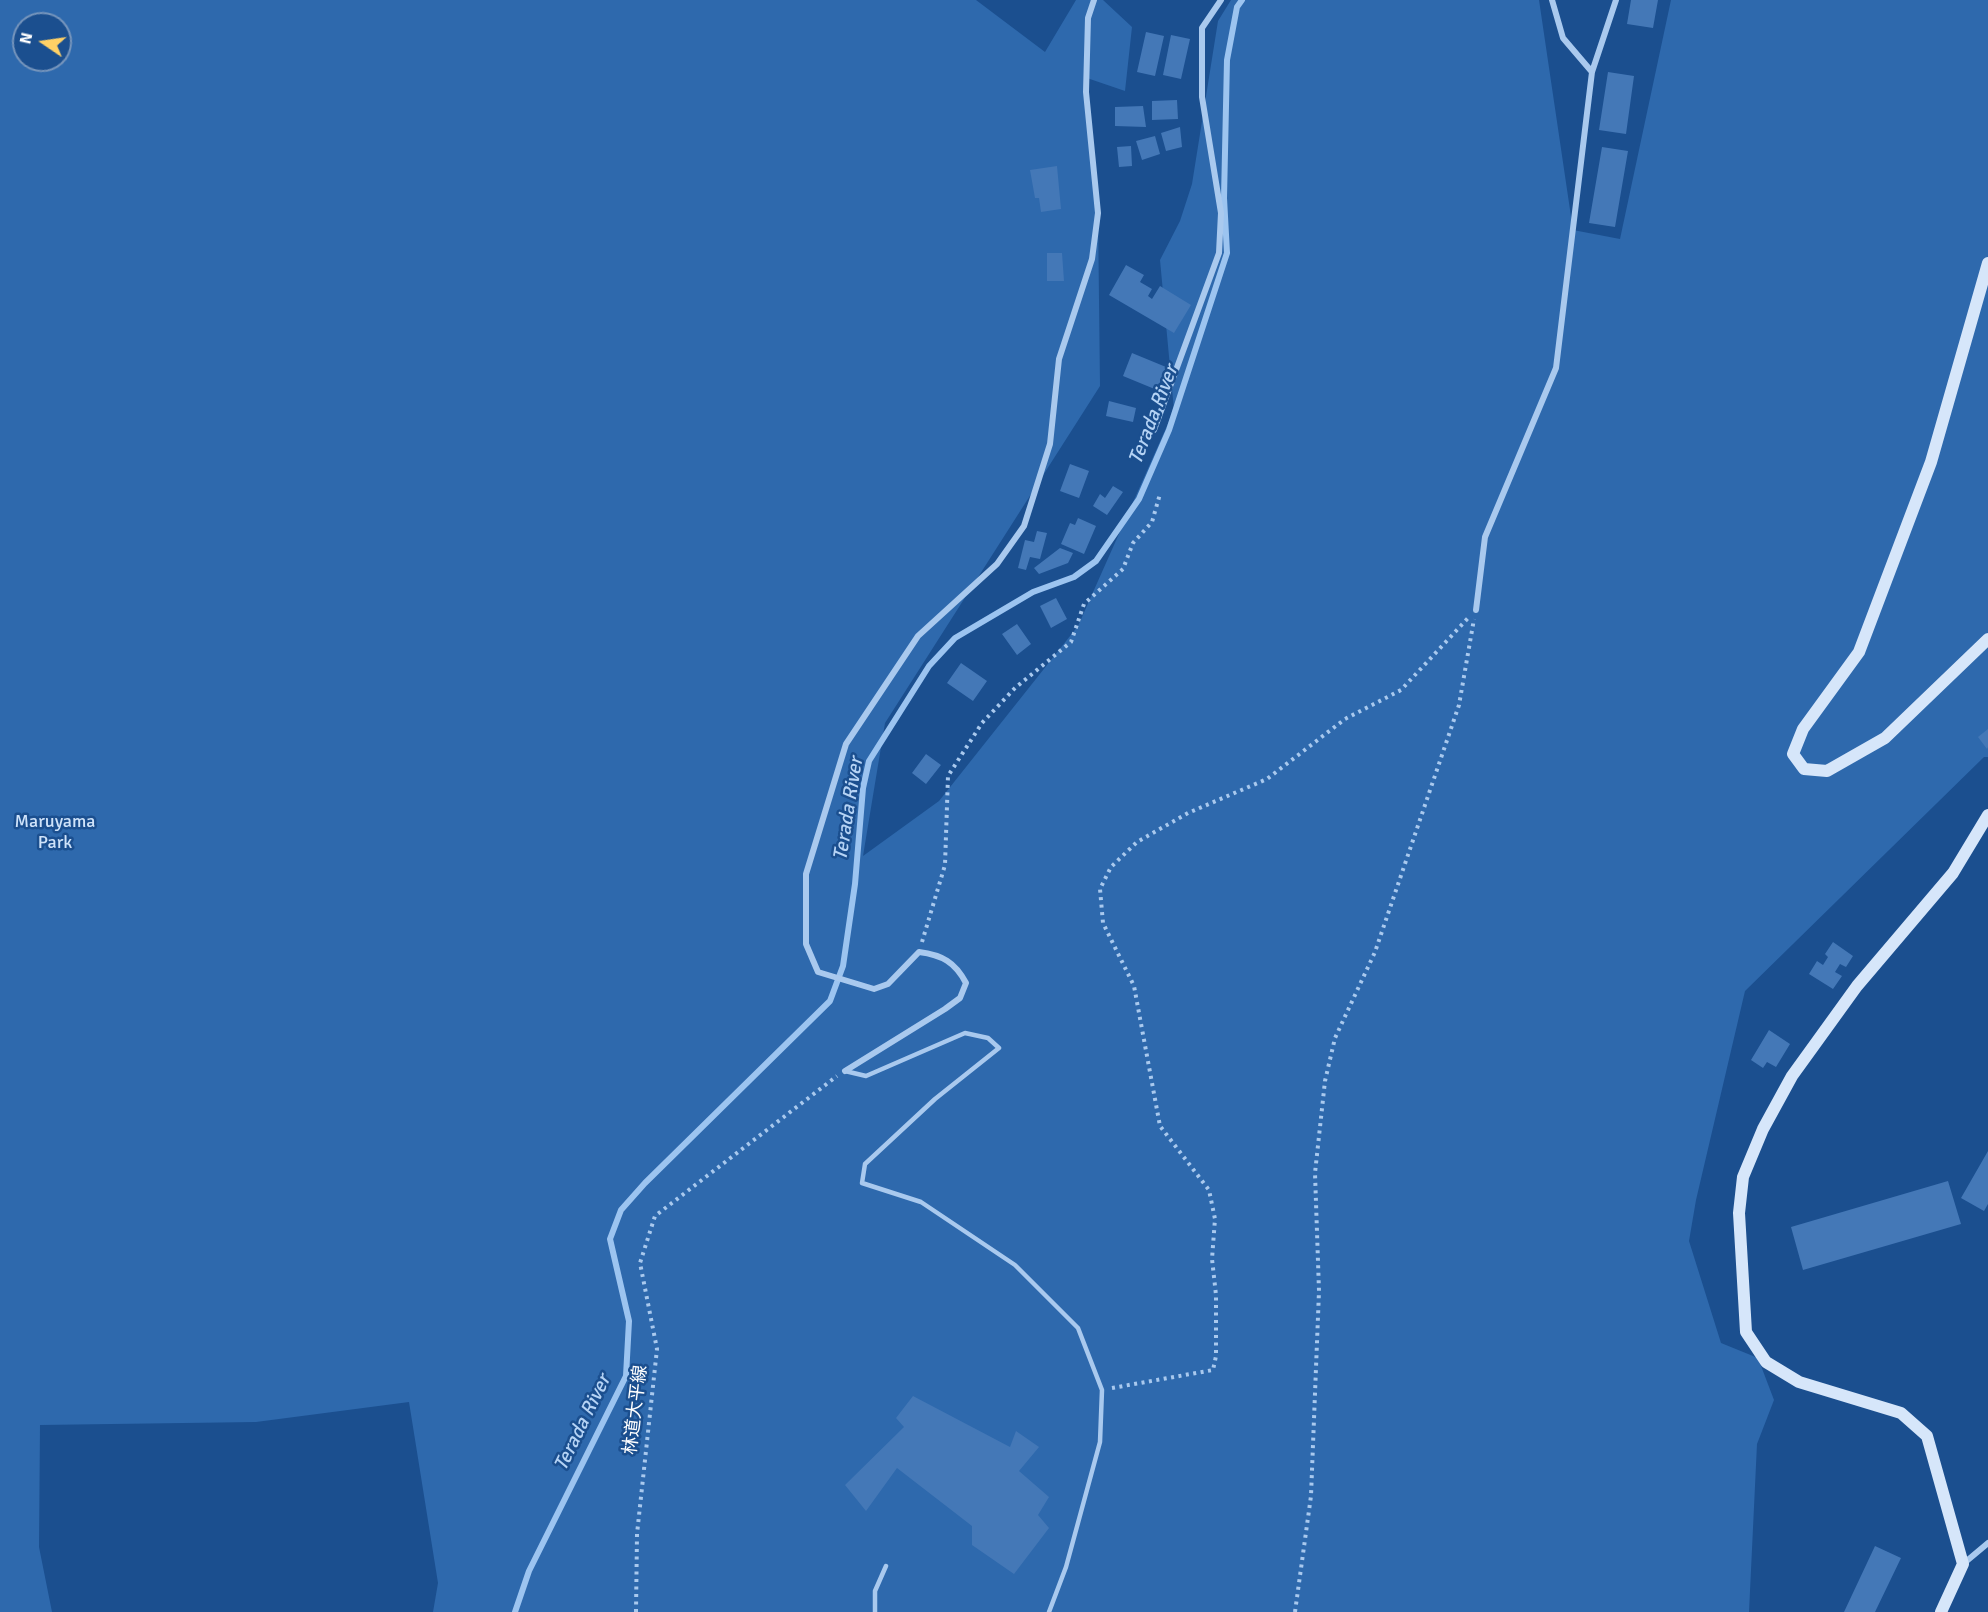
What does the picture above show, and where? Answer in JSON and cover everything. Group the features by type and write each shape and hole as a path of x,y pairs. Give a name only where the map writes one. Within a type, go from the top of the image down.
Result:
{"street":[{"path":"845,1071 960,998 966,983 959,969 946,959 919,952 888,984 874,988 818,972 806,944 806,874 846,744 918,636 997,564 1024,526 1050,444 1059,359 1092,259 1098,213 1086,92 1088,18 1094,0"},
{"path":"1154,430 1219,252 1221,213 1202,97 1202,28 1221,0"},
{"path":"1552,0 1563,38 1592,72"},
{"path":"1476,610 1485,537 1556,368 1592,72 1616,0"},
{"path":"1988,263 1931,462 1859,652 1803,729 1793,754 1804,769 1827,771 1885,738 1988,639"},
{"path":"1964,1564 1927,1436 1901,1413 1799,1382 1766,1362 1746,1332 1739,1213 1743,1178 1763,1129 1792,1076 1857,986 1953,873 1988,815"},
{"path":"1941,1612 1964,1564 1988,1543"}],"lane":[{"path":"845,1071 866,1076 965,1033 988,1038 999,1048 935,1099 865,1164 862,1183 921,1202 1016,1265 1078,1328 1102,1390 1100,1442 1066,1567 1049,1612"},
{"path":"875,1612 875,1591 886,1566"}],"path":[{"path":"919,952 945,865 948,776 982,723 1015,688 1071,642 1084,604 1123,569 1133,543 1152,522 1160,494"},
{"path":"1102,1390 1213,1370 1216,1356 1216,1295 1212,1259 1215,1219 1209,1190 1160,1126 1134,986 1103,922 1100,889 1111,867 1137,842 1188,813 1267,779 1345,719 1401,690 1476,610"},
{"path":"1295,1612 1311,1496 1318,1291 1315,1173 1325,1082 1335,1038 1375,952 1460,705 1476,610"},
{"name":"林道大平線","path":"636,1612 637,1534 657,1349 640,1263 655,1216 845,1071"}],"green space":[{"name":"Maruyama Park","path":"0,0 976,0 1045,52 1076,0 1103,0 1132,27 1125,91 1084,77 1098,213 1100,386 885,723 863,856 939,801 1078,626 1174,410 1160,260 1180,221 1192,184 1218,21 1231,0 1539,0 1573,230 1620,239 1671,0 1988,0 1988,757 1984,757 1745,991 1696,1200 1689,1241 1721,1343 1758,1358 1774,1400 1757,1444 1749,1612 433,1612 438,1583 409,1402 256,1422 40,1425 39,1547 52,1612 0,1612"}],"building":[{"path":"1631,0 1658,0 1653,28 1627,24"},
{"path":"1146,32 1164,36 1155,76 1137,72"},
{"path":"1171,35 1190,39 1181,79 1163,75"},
{"path":"1608,72 1634,76 1626,134 1599,130"},
{"path":"1177,100 1178,119 1152,120 1152,101"},
{"path":"1143,106 1146,127 1115,126 1115,107"},
{"path":"1180,127 1182,147 1166,151 1161,133"},
{"path":"1155,136 1160,154 1142,160 1136,141"},
{"path":"1131,146 1132,166 1119,167 1117,147"},
{"path":"1602,147 1628,151 1615,227 1589,223"},
{"path":"1057,166 1061,209 1041,212 1039,198 1035,198 1030,170"},
{"path":"1047,253 1062,253 1064,281 1047,281"},
{"path":"1126,265 1144,275 1140,282 1152,289 1148,296 1152,299 1160,286 1191,305 1174,333 1109,295"},
{"path":"1132,353 1166,367 1157,390 1123,376"},
{"path":"1109,401 1136,408 1133,422 1106,416"},
{"path":"1070,464 1089,471 1079,498 1060,491"},
{"path":"1113,486 1123,492 1107,515 1093,506 1100,494 1105,498"},
{"path":"1078,518 1096,526 1084,554 1061,544 1070,523 1075,525"},
{"path":"1037,531 1047,533 1040,559 1030,557 1026,570 1018,568 1025,540 1034,542"},
{"path":"1060,548 1073,553 1068,563 1039,574 1034,568"},
{"path":"1056,598 1067,619 1051,628 1040,606"},
{"path":"1017,624 1031,644 1017,655 1002,634"},
{"path":"961,663 987,681 973,701 947,683"},
{"path":"1988,729 1988,747 1987,749 1978,737"},
{"path":"926,754 941,765 926,784 912,773"},
{"path":"1833,942 1853,956 1846,967 1840,964 1835,972 1842,976 1833,989 1809,974 1817,961 1823,965 1828,957 1825,954"},
{"path":"1769,1030 1790,1044 1776,1067 1767,1062 1763,1068 1751,1060"},
{"path":"1988,1151 1988,1204 1984,1211 1961,1198"},
{"path":"1948,1181 1961,1224 1803,1270 1791,1227"},
{"path":"913,1396 1010,1447 1016,1431 1039,1447 1019,1471 1049,1497 1038,1515 1049,1528 1014,1574 972,1545 972,1526 897,1468 866,1511 845,1485 904,1427 896,1418"},
{"path":"1875,1546 1901,1558 1875,1612 1844,1612"}],"waterway":[{"name":"Terada River","path":"515,1612 529,1571 626,1376 629,1321 610,1239 621,1210 645,1183 830,1001 843,966 855,884 863,788 869,761 929,666 955,638 1033,592 1074,577 1096,561 1139,499 1169,430 1227,253 1224,198 1227,60 1237,7 1242,0"}]}
